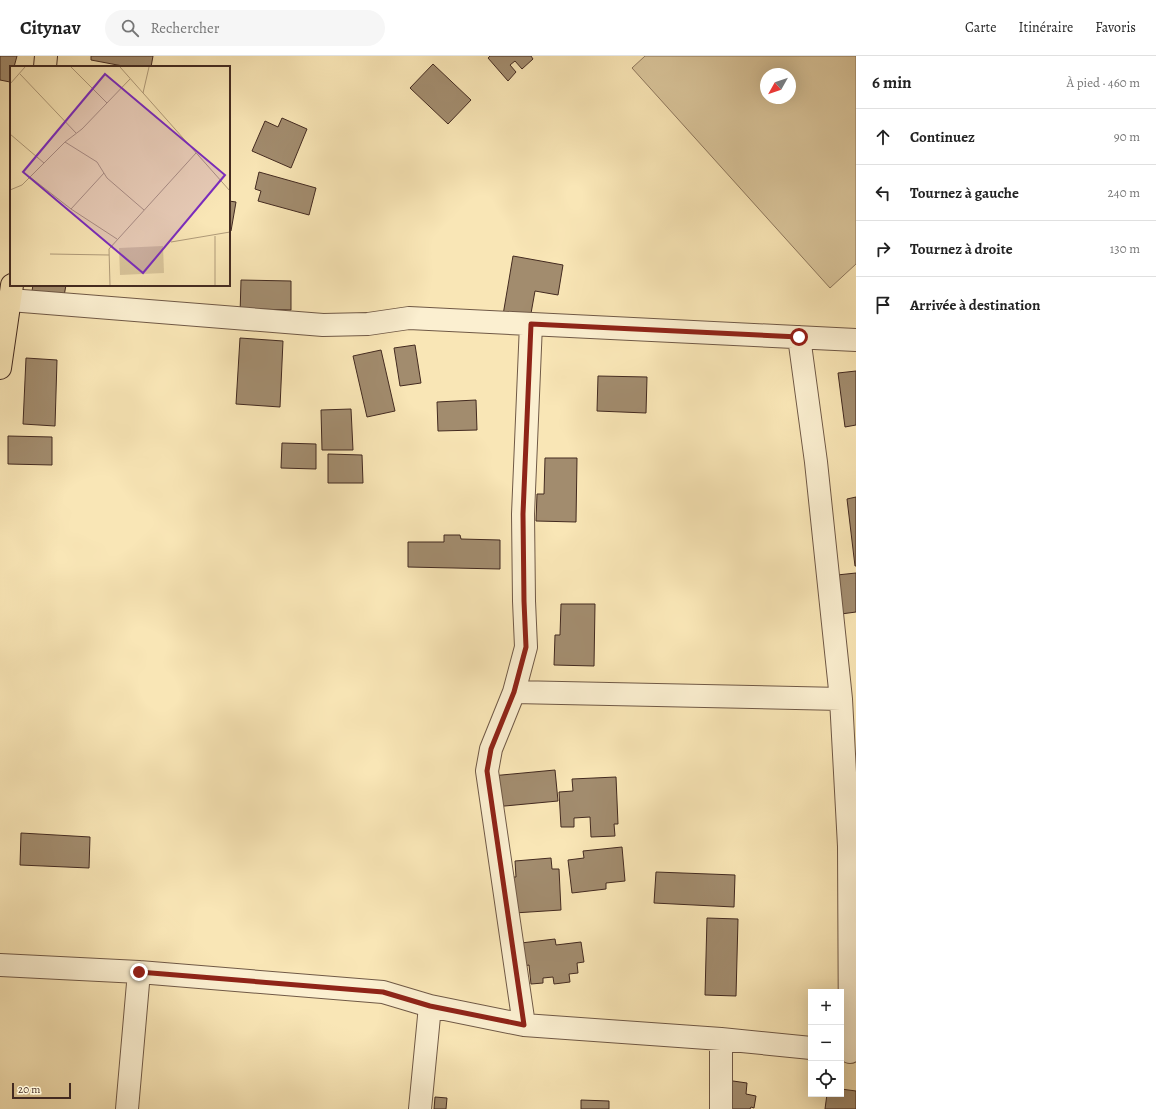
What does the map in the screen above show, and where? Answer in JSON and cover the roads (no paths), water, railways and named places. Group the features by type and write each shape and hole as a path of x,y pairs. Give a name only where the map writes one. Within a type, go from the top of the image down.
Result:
{"main road":[{"path":"45,66 46,56"},
{"path":"0,368 11,293"}],"street":[{"path":"11,293 323,325 368,324 409,318 856,340"},
{"path":"524,1025 487,771 491,749 514,692 526,647 523,514 531,324"},
{"path":"799,337 816,462 841,698 849,846 849,1052"},
{"path":"514,692 841,698"},
{"path":"0,965 139,972 383,992 430,1006 524,1025 721,1039 808,1048"},
{"path":"127,1109 139,972"},
{"path":"420,1109 430,1006"},
{"path":"721,1039 721,1109"}]}
